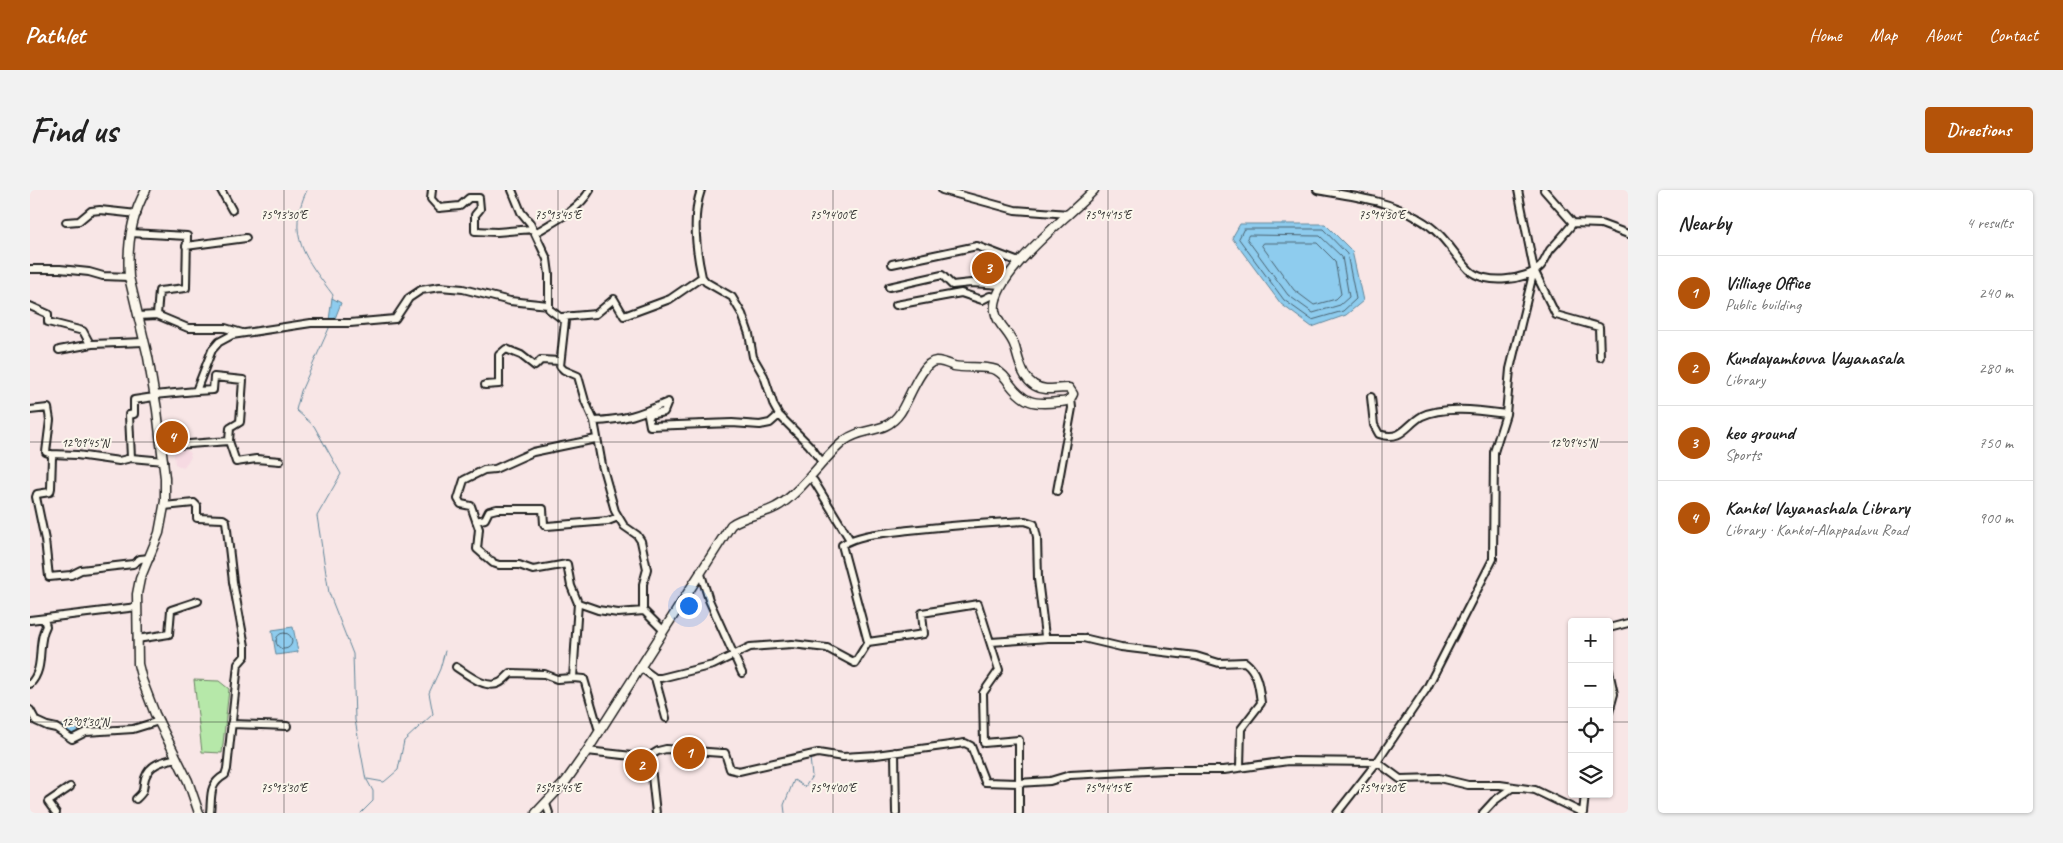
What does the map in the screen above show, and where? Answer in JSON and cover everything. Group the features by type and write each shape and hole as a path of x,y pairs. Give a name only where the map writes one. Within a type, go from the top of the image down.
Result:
{"main road":[{"path":"146,190 131,233 128,251 129,277 144,342 163,446 164,506 159,533 138,586 138,664 142,680 159,722 188,781 199,813"},
{"path":"536,813 566,781 587,751 731,525 737,520 768,511 786,501 822,462 853,436 887,426 901,412 923,370 932,362 936,361 961,367 998,371 1021,398 1030,402 1040,404 1051,403 1068,401 1072,398 1073,394 1069,388 1039,387 1034,385 1024,374 1013,340 995,310 997,297 1002,285 1019,262 1090,192"}],"street":[{"path":"221,190 232,210"},
{"path":"432,190 431,199 439,208 460,206 469,198 479,198 480,209 479,213 475,215 475,231 497,232 534,231 574,207 587,196 590,190"},
{"path":"512,190 521,212 534,231 547,259 549,309 562,317 565,322 560,366 564,370 578,376 584,401 594,421 602,466 618,517 624,526 637,535 645,557 647,569 643,584 643,611"},
{"path":"701,190 697,202 696,222 702,277 706,282 732,297 742,314 749,334 752,357 764,376 770,398 779,415 822,462"},
{"path":"942,190 1015,210 1069,214"},
{"path":"1317,190 1363,198 1417,217 1442,234 1471,272 1497,280 1518,277 1540,267 1550,250 1572,224 1602,224 1628,234"},
{"path":"1518,190 1534,270 1556,315 1599,327 1600,358"},
{"path":"1544,190 1572,224"},
{"path":"66,222 79,221 91,211 100,210 137,214"},
{"path":"131,233 187,236 186,288 159,290 157,315"},
{"path":"186,246 246,238"},
{"path":"892,264 955,249 977,246 1019,262"},
{"path":"30,269 70,270 103,276 129,277"},
{"path":"1338,813 1377,762 1427,688 1493,559 1494,452 1506,414 1510,369 1534,270"},
{"path":"889,287 942,275 952,285 1002,285"},
{"path":"562,317 596,314 614,299 624,316 670,299 702,277"},
{"path":"196,391 208,360 219,342 232,335 311,323 350,324 395,319 409,298 421,290 440,287 463,289 510,301 548,305"},
{"path":"896,306 961,293 982,300 990,296 997,297"},
{"path":"30,306 48,314 48,322 83,331 90,344"},
{"path":"138,316 157,315 188,328 225,328 245,333"},
{"path":"59,350 90,344 144,342"},
{"path":"485,385 499,384 499,355 506,349 521,355 535,366 541,360 560,361"},
{"path":"132,458 129,415 134,414 134,400 213,390 214,378 243,380 240,422 230,428 229,441 236,462 256,459 280,461"},
{"path":"1371,397 1374,425 1379,434 1386,436 1400,434 1424,415 1439,411 1482,410 1506,414"},
{"path":"1057,491 1072,408 1072,398"},
{"path":"594,421 632,417 668,402 664,412 648,415 650,426 732,423 760,425 770,423 779,415"},
{"path":"30,410 48,408 50,420 46,452 51,454 77,455 119,461 132,458 164,461"},
{"path":"573,678 578,603 571,586 567,564 533,570 518,566 499,566 477,549 480,537 471,506 461,504 458,499 464,480 484,470 495,469 533,452 596,439"},
{"path":"163,446 229,441"},
{"path":"51,454 50,492 33,494 45,540 49,577 71,575 81,570 133,564 140,559 150,558"},
{"path":"814,481 850,540"},
{"path":"164,506 194,503 198,519 223,519 226,521 233,582 245,646 245,656 238,664 227,769 224,775 213,784 210,813"},
{"path":"476,520 485,519 489,510 497,509 543,509 544,524 547,526 608,521 618,517"},
{"path":"640,667 655,678 661,678 697,670 750,647 792,644 827,648 855,663 868,642 842,545 850,540 895,532 963,524 1030,522 1034,524 1037,537 1042,625 1045,636 1048,638"},
{"path":"700,571 709,600 722,624 733,656 742,673"},
{"path":"137,639 169,634 171,610 198,601"},
{"path":"578,603 598,610 618,612 643,611 663,630"},
{"path":"868,642 924,634 922,613 978,604 999,670 983,693 984,744"},
{"path":"30,620 137,607"},
{"path":"30,684 41,660 41,635 46,626 44,618"},
{"path":"1613,627 1628,623"},
{"path":"990,642 1048,638 1083,638 1121,647 1196,656 1219,663 1245,662 1251,667 1257,677 1261,703 1241,729 1240,767"},
{"path":"456,667 485,684 492,685 501,682 511,673 544,674 557,679 573,678 584,680 599,731"},
{"path":"655,678 666,718"},
{"path":"30,710 36,721 56,728 72,739 86,732 133,729 159,722"},
{"path":"231,724 288,726"},
{"path":"587,751 617,756 648,757 666,749 725,753 730,770 740,771 818,753 843,756 895,752 965,743 984,744 1019,740 1019,813"},
{"path":"965,743 971,746 985,782 1018,783 1050,781 1070,775 1165,770 1224,770 1288,761 1377,762 1400,779 1439,778 1468,785 1513,786 1535,790 1583,813 1585,798"},
{"path":"895,752 896,813"},
{"path":"648,757 652,765 656,813"},
{"path":"136,799 144,791 145,776 155,764 177,758"},
{"path":"1483,813 1494,800 1513,786"},
{"path":"56,813 48,802 70,787"},
{"path":"546,804 549,813"}],"shaded area":[{"path":"182,446 189,452 191,457 183,468 175,464 173,447"}],"green space":[{"path":"981,255 999,259 995,281 977,277"},
{"path":"194,680 219,681 229,689 222,753 202,752"}],"water":[{"path":"1240,224 1325,224 1352,251 1363,301 1346,315 1312,327 1281,304 1232,238"},
{"path":"332,298 341,303 334,321 329,320"},
{"path":"293,627 298,652 276,655 272,630"},
{"path":"71,720 78,731 70,738 62,725"}],"waterway":[{"path":"307,190 298,220 298,234 307,258 333,295 332,298"},
{"path":"330,326 301,391 296,410 314,426 341,474 317,516 329,593 353,654 355,720 366,780"},
{"path":"367,779 384,782 398,770 404,741 433,714 429,693 440,669 445,651"},
{"path":"785,813 784,805 794,780 805,787 812,776 810,758"},
{"path":"792,762 805,759"},
{"path":"361,813 373,801 373,791 367,780"}],"place":[{"name":"keo ground","path":"988,268"},
{"name":"Kankol Vayanashala Library","path":"172,437"},
{"name":"Villiage Office","path":"689,753"},
{"name":"Kundayamkovva Vayanasala","path":"641,765"}]}
